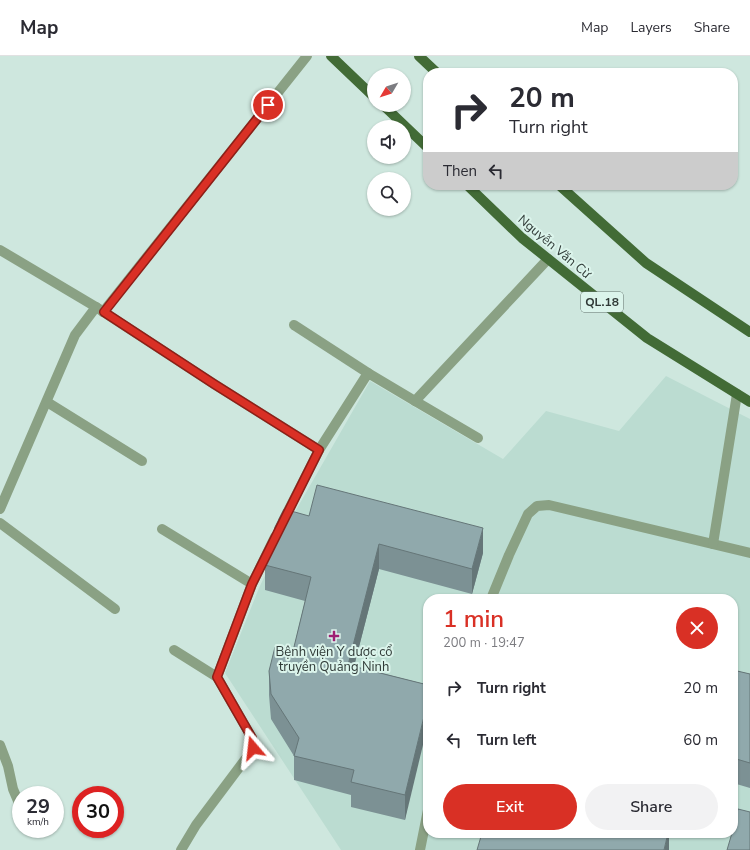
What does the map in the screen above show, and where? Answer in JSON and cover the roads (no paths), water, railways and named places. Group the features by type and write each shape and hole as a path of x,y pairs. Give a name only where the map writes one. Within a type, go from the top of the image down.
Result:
{"main road":[{"path":"331,56 367,90"},
{"path":"419,56 432,68"},
{"path":"390,112 423,143"},
{"name":"Nguyễn Văn Cừ","path":"472,190 522,238 647,338 750,402"},
{"path":"565,190 646,263 750,332"}],"street":[{"path":"0,509 75,335 100,309 307,56"},
{"path":"0,250 100,309 214,384 319,450"},
{"path":"415,401 548,259"},
{"path":"294,325 368,373 478,438"},
{"path":"217,677 252,584 319,450 368,373"},
{"path":"713,544 737,394"},
{"path":"47,402 142,461"},
{"path":"493,594 528,514 537,506 549,505 750,553"},
{"path":"0,523 115,609"},
{"path":"162,529 252,584"},
{"path":"174,650 217,677 252,738 253,748 196,825 181,850"},
{"path":"0,745 8,766 12,786"},
{"path":"420,850 423,835"}],"place":[{"name":"Bệnh viện Y dược cổ truyền Quảng Ninh","path":"334,636"}]}
